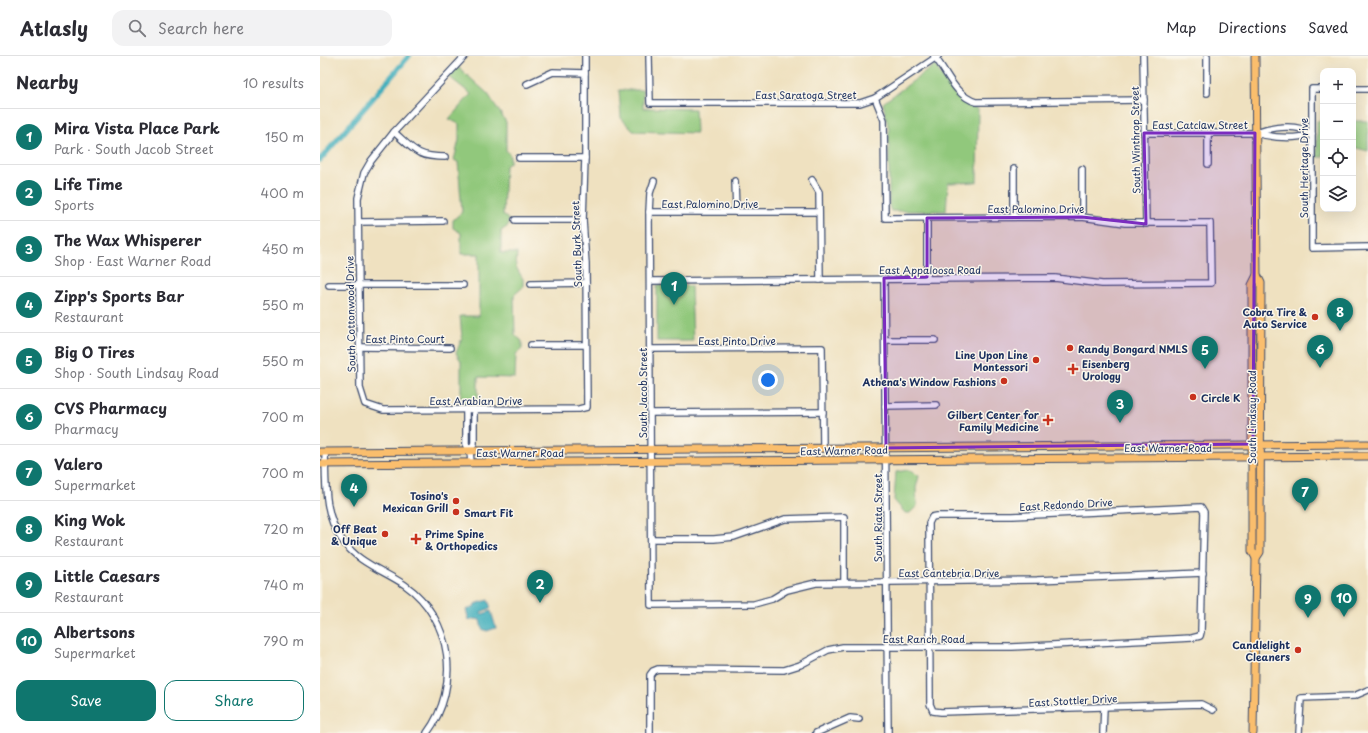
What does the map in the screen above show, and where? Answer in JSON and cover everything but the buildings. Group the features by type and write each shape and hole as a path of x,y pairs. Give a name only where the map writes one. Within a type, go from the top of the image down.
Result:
{"main road":[{"name":"South Lindsay Road","path":"1253,733 1256,558 1252,551 1252,285 1256,275 1255,56"},
{"name":"South Lindsay Road","path":"1256,275 1261,283 1262,444 1260,552 1256,558"},
{"path":"1252,301 1256,312 1257,328 1261,332"},
{"name":"East Warner Road","path":"323,452 1368,444"},
{"path":"1096,446 1096,458"},
{"name":"East Warner Road","path":"323,464 1368,456"}],"street":[{"name":"South Cottonwood Drive","path":"365,404 360,388 358,198 364,173 371,161 394,132 465,56"},
{"name":"South Burk Street","path":"585,56 585,158 583,220 586,283 587,407"},
{"name":"East Saratoga Street","path":"649,56 650,103 860,103 875,98 936,56 960,94 966,99 976,102 1144,100"},
{"name":"South Winthrop Street","path":"1143,56 1146,224"},
{"path":"1207,56 1207,93"},
{"path":"527,84 553,72 585,73"},
{"path":"1356,89 1368,88"},
{"name":"South Heritage Drive","path":"1320,89 1312,89 1312,248 1368,248"},
{"name":"East Palomino Drive","path":"875,98 884,120 885,218 1014,216 1082,217 1125,223 1146,224 1210,223 1211,283"},
{"name":"East Catclaw Street","path":"1255,133 1272,128 1303,128 1312,134"},
{"path":"394,132 417,153 431,157 445,157"},
{"name":"East Catclaw Street","path":"1144,133 1255,133 1273,137 1302,137 1312,134"},
{"path":"1208,133 1208,164"},
{"path":"519,158 585,158"},
{"path":"1014,169 1014,216"},
{"path":"1082,169 1082,217"},
{"path":"812,180 819,192 820,280"},
{"name":"South Jacob Street","path":"651,605 652,413 649,212 650,193 654,181"},
{"path":"735,181 736,212"},
{"name":"East Palomino Drive","path":"649,212 819,212"},
{"path":"927,218 927,277"},
{"path":"515,220 583,220"},
{"path":"359,222 443,221"},
{"name":"East Appaloosa Road","path":"650,280 820,280 927,277 1055,278 1102,284 1211,283"},
{"name":"South Riata Street","path":"884,278 888,733"},
{"path":"531,284 586,283"},
{"path":"329,285 462,285"},
{"path":"885,340 935,340"},
{"path":"531,345 586,345"},
{"name":"East Pinto Court","path":"360,347 450,348"},
{"name":"East Pinto Drive","path":"651,349 822,348 823,412"},
{"name":"East Arabian Drive","path":"365,404 383,410 580,409 587,407"},
{"path":"885,406 936,405"},
{"path":"466,409 466,444 470,451 471,463"},
{"path":"470,451 474,443 474,409"},
{"path":"652,413 823,412 823,448"},
{"path":"323,452 329,512 335,530 341,540 357,557 415,592 433,615 442,633 448,659 446,697 440,711 427,733"},
{"name":"East Redondo Drive","path":"929,582 929,523 932,517 1013,516 1201,507 1204,512 1203,573"},
{"path":"652,539 714,540 734,536 785,519 844,517 844,582"},
{"name":"East Cantebria Drive","path":"651,605 754,604 772,599 788,590 816,583 1037,580 1203,573"},
{"name":"East Ranch Road","path":"650,733 650,675 653,670 784,670 800,665 828,650 843,647 1012,647 1192,638 1200,636 1203,573"},
{"path":"929,582 931,647"},
{"name":"East Stottler Drive","path":"931,647 930,704 933,711 1019,711 1201,704 1213,710"},
{"path":"1299,733 1301,698 1354,696 1368,690"},
{"path":"1103,733 1104,707"},
{"path":"816,733 850,718 859,719"}],"highlighted area":[{"path":"1144,133 1255,133 1253,444 886,448 884,278 927,277 927,218 1082,217 1146,224"}],"green space":[{"path":"935,65 953,92 964,102 978,109 977,182 948,183 946,211 891,211 889,206 889,130 883,103"},
{"path":"457,66 488,94 506,122 506,150 510,155 510,163 505,166 503,215 508,219 508,226 501,231 501,253 517,253 516,267 523,279 523,287 514,295 515,335 522,341 522,349 516,354 515,378 478,377 478,403 461,404 461,361 456,353 462,338 460,316 479,316 479,254 461,254 461,233 453,228 453,220 462,212 458,162 454,160 459,140 459,124 449,119 471,94 448,76"},
{"path":"619,90 643,90 643,108 695,109 696,133 633,131 621,118"},
{"path":"1317,121 1320,121 1320,157 1317,157"},
{"path":"1356,121 1368,121 1368,151 1356,148"},
{"path":"657,285 691,286 693,341 657,341"},
{"path":"908,470 919,476 916,488 917,506 910,513 905,513 894,500 896,472"}],"water":[{"path":"488,600 491,608 481,612 482,614 491,611 496,628 487,631 482,629 480,620 469,620 466,610 474,607 475,604"}],"waterway":[{"path":"320,160 409,56"}],"place":[{"name":"Mira Vista Place Park","path":"674,305"},
{"name":"Cobra Tire & Auto Service","path":"1315,317"},
{"name":"King Wok","path":"1340,331"},
{"name":"Randy Bongard NMLS","path":"1070,348"},
{"name":"Line Upon Line Montessori","path":"1036,360"},
{"name":"CVS Pharmacy","path":"1320,368"},
{"name":"Eisenberg Urology","path":"1073,369"},
{"name":"Big O Tires","path":"1205,369"},
{"name":"Athena's Window Fashions","path":"1004,381"},
{"name":"Circle K","path":"1193,397"},
{"name":"Gilbert Center for Family Medicine","path":"1048,420"},
{"name":"The Wax Whisperer","path":"1120,423"},
{"name":"Tosino's Mexican Grill","path":"456,501"},
{"name":"Zipp's Sports Bar","path":"354,507"},
{"name":"Valero","path":"1305,511"},
{"name":"Smart Fit","path":"456,512"},
{"name":"Off Beat & Unique","path":"385,534"},
{"name":"Prime Spine & Orthopedics","path":"416,539"},
{"name":"Life Time","path":"540,603"},
{"name":"Albertsons","path":"1344,617"},
{"name":"Little Caesars","path":"1308,618"},
{"name":"Candlelight Cleaners","path":"1298,650"}]}
